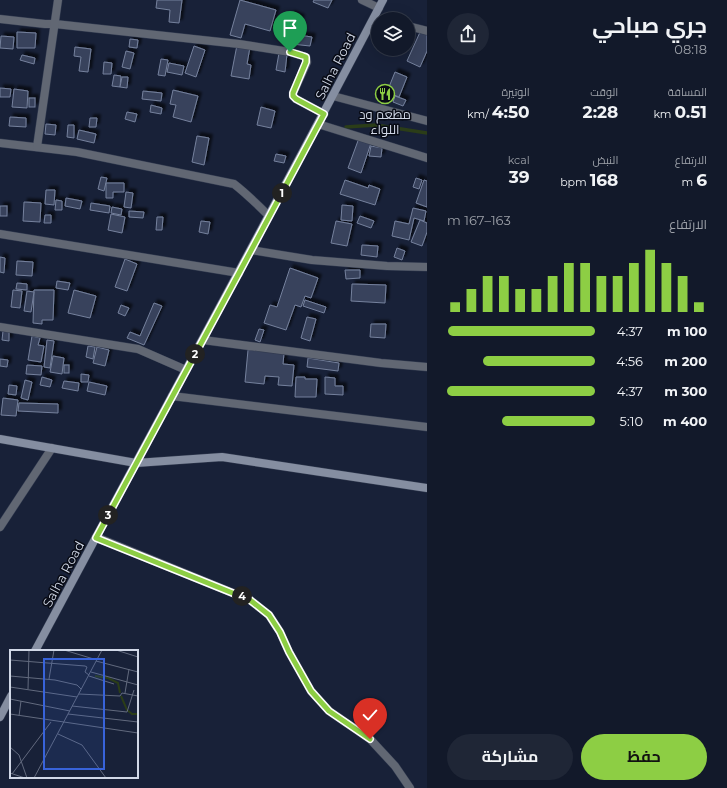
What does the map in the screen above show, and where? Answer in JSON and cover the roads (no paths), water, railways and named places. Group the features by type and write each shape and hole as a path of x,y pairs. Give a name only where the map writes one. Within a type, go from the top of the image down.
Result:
{"main road":[{"name":"Salha Road","path":"379,12 383,0"},
{"name":"Salha Road","path":"36,650 333,96 371,30"},
{"path":"0,439 136,463 222,457 427,488"},
{"path":"0,717 10,698"}],"street":[{"path":"37,147 58,0"},
{"path":"362,0 379,8"},
{"path":"0,19 239,44 290,52 306,57 306,62 293,96 324,114"},
{"path":"415,28 427,31"},
{"path":"333,96 427,121"},
{"path":"318,124 427,158"},
{"path":"0,143 77,152 234,184 246,193 269,216"},
{"path":"0,234 239,273"},
{"path":"251,250 312,260 387,266 427,267"},
{"path":"0,327 138,349 186,370"},
{"path":"202,340 381,363 427,367"},
{"path":"172,396 427,427"},
{"path":"0,527 52,448"},
{"path":"96,538 250,600 269,615 280,632 289,652 311,691 329,711 370,739 395,766 410,788"}],"waterway":[{"path":"346,127 376,125 427,133"}],"place":[{"name":"مطعم ود اللواء","path":"385,94"}]}
